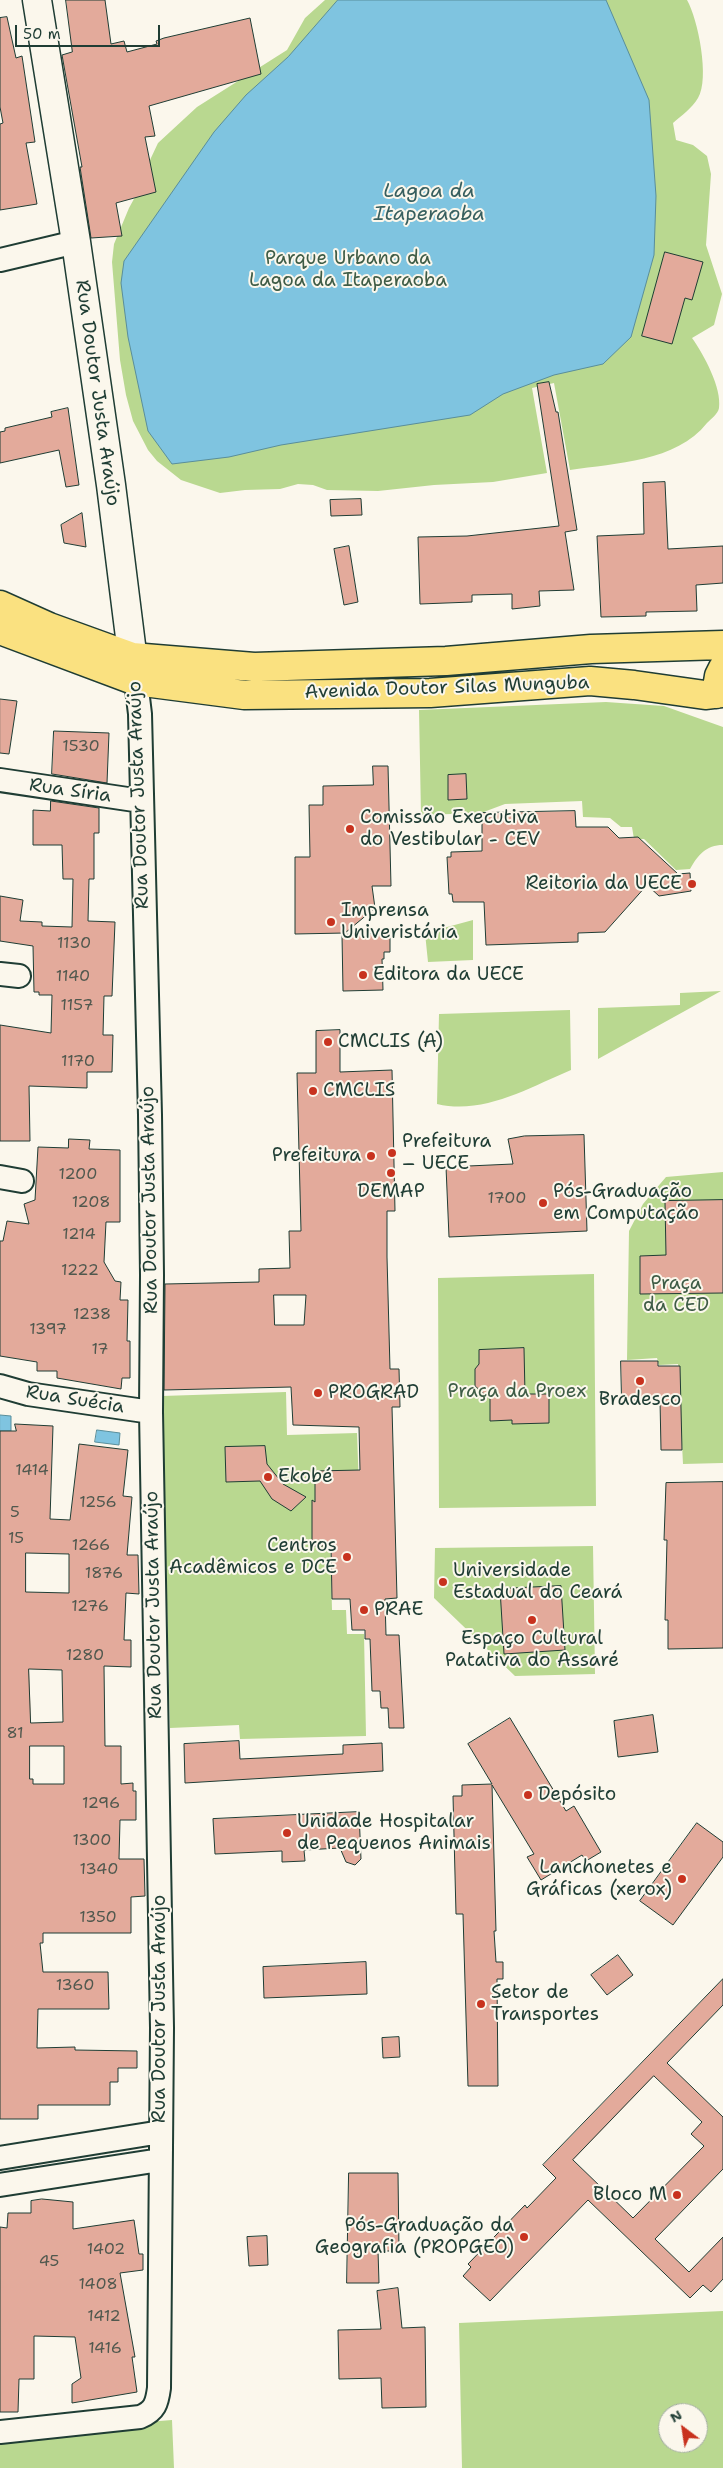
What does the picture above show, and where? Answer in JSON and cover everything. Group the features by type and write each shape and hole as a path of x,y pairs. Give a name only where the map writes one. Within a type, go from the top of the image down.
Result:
{"main road":[{"name":"Avenida Doutor Silas Munguba","path":"0,605 134,669 446,661 591,649 723,645"},
{"name":"Avenida Doutor Silas Munguba","path":"0,630 134,669 244,695 430,693 590,681 634,684 705,695 719,694"},
{"path":"719,694 718,676 723,668"}],"street":[{"name":"Rua Doutor Justa Araújo","path":"0,2432 140,2417 148,2414 156,2406 159,2388 162,2028 151,1412 151,1144 140,714 76,242 37,0"},
{"path":"0,260 76,242"},
{"name":"Rua Síria","path":"0,780 141,801"},
{"path":"0,1177 22,1181"},
{"name":"Rua Suécia","path":"0,1386 28,1394 151,1412"},
{"path":"0,2158 161,2132"},
{"path":"0,2185 160,2160"}],"green space":[{"name":"Lagoa da Itaperaoba","path":"325,0 687,0 698,34 703,64 703,77 696,102 673,123 676,140 693,145 707,156 711,174 706,245 722,294 714,325 692,338 711,372 718,391 719,400 717,412 694,436 679,446 644,458 570,470 554,383 532,388 547,473 493,482 434,485 378,491 327,490 313,485 298,484 280,489 220,493 181,480 157,461 148,450 133,421 126,395 120,360 112,262 114,244 158,143 197,107 287,50 305,18"},
{"path":"606,702 664,706 723,727 723,845 707,849 696,859 690,869 676,870 644,839 634,839 632,827 621,827 610,818 583,817 582,801 505,804 481,813 421,815 419,710"},
{"path":"473,920 473,960 428,962 425,933"},
{"path":"721,991 598,1059 598,1008 680,1005 680,993"},
{"path":"570,1010 571,1070 522,1092 489,1103 472,1106 437,1104 439,1014"},
{"name":"Praça da CED","path":"723,1172 723,1463 683,1464 678,1364 659,1365 657,1358 627,1360 629,1231 643,1204 666,1177"},
{"name":"Praça da Proex","path":"594,1274 596,1506 439,1508 438,1278"},
{"path":"286,1392 287,1435 357,1433 359,1489 315,1491 315,1532 330,1532 332,1610 346,1610 347,1634 364,1634 366,1736 240,1739 239,1725 170,1728 162,1396"},
{"path":"593,1546 595,1674 515,1676 434,1598 435,1548"},
{"path":"723,2311 723,2468 462,2468 459,2323"},
{"path":"172,2420 174,2468 0,2468 0,2434"}],"water":[{"name":"Lagoa da Itaperaoba","path":"338,0 606,0 649,100 656,196 654,255 631,337 603,364 554,375 503,394 470,415 281,445 229,457 172,464 148,431 128,337 121,283 124,261 214,132 246,95 288,57"},
{"path":"0,1415 11,1416 11,1431 0,1431"},
{"path":"97,1430 120,1433 119,1445 95,1442"}],"building":[{"path":"66,0 105,0 111,44 124,41 127,52 157,44 156,41 164,38 250,18 261,74 149,106 155,136 145,137 156,192 116,203 122,236 91,238 80,167 82,167 62,55 72,52"},
{"path":"7,17 16,58 22,56 35,142 26,143 37,204 0,210 0,124 3,123 0,107 0,18"},
{"path":"665,252 703,262 692,300 685,298 672,344 642,336"},
{"path":"549,382 556,412 558,412 577,530 565,532 574,590 539,591 540,606 512,609 512,594 472,595 472,602 420,604 418,537 467,536 559,526 537,384"},
{"path":"68,408 79,485 66,487 59,450 0,463 0,432 5,431 5,428 52,417 51,412"},
{"path":"665,482 668,549 723,546 723,583 696,585 697,611 646,612 646,616 601,617 597,536 644,534 643,483"},
{"path":"361,499 362,515 331,516 330,500"},
{"path":"82,513 86,547 64,543 61,525"},
{"path":"349,546 358,602 344,605 334,549"},
{"path":"0,699 17,701 9,754 0,753"},
{"path":"54,731 109,733 107,783 52,774"},
{"path":"373,766 388,766 391,886 372,886 375,908 345,933 295,934 295,857 310,857 309,805 323,805 323,786 373,785"},
{"path":"466,774 467,799 448,800 448,775"},
{"path":"51,801 99,808 99,833 94,833 94,879 89,879 88,921 115,922 112,996 104,996 103,1035 113,1035 112,1072 87,1072 87,1088 29,1086 30,1141 0,1141 0,1025 51,1033 52,995 39,995 39,992 34,992 33,946 0,941 0,896 23,900 20,921 42,922 42,926 72,927 73,879 63,879 62,845 33,845 33,810 50,811"},
{"name":"Reitoria da UECE","path":"575,811 576,827 608,827 619,838 638,837 678,874 690,873 691,891 659,896 647,885 605,932 578,933 578,942 486,945 484,902 453,902 452,894 449,894 447,857 451,857 451,852 482,851 482,813"},
{"path":"390,933 390,952 384,952 384,959 382,959 383,990 343,991 342,935"},
{"path":"340,1030 340,1072 392,1070 395,1211 387,1211 387,1257 390,1369 399,1369 400,1407 392,1407 397,1598 385,1599 386,1635 399,1635 404,1728 389,1728 388,1708 381,1708 380,1691 372,1691 370,1639 365,1639 365,1630 352,1630 350,1599 332,1599 331,1546 312,1546 312,1500 315,1502 315,1471 360,1470 359,1427 293,1425 291,1387 164,1390 165,1284 259,1282 259,1269 290,1268 289,1231 301,1231 297,1073 316,1073 316,1031","holes":["274,1295 306,1295 304,1325 275,1325"]},
{"path":"584,1135 587,1231 449,1237 446,1167 513,1164 508,1139 524,1136"},
{"path":"69,1139 90,1140 89,1149 120,1150 120,1222 106,1222 104,1262 115,1281 121,1282 120,1300 128,1300 127,1341 130,1341 130,1378 122,1378 121,1389 57,1378 57,1371 37,1371 37,1362 0,1356 0,1241 3,1241 7,1221 29,1224 24,1204 35,1200 38,1147 68,1148"},
{"path":"723,1200 723,1293 640,1294 640,1256 666,1255 665,1201"},
{"path":"524,1348 525,1394 549,1394 549,1423 512,1424 512,1420 490,1421 490,1399 475,1386 475,1369 479,1364 479,1350"},
{"path":"621,1361 658,1361 658,1366 680,1366 682,1450 661,1450 660,1400 622,1401"},
{"path":"15,1424 53,1426 50,1519 70,1520 79,1444 128,1450 123,1496 132,1497 127,1555 138,1555 139,1594 126,1593 124,1640 131,1640 131,1667 104,1666 105,1746 121,1746 121,1784 133,1783 133,1791 136,1791 136,1820 120,1820 119,1859 144,1859 145,1896 131,1897 131,1933 43,1933 43,1943 40,1943 43,1972 108,1972 109,2009 38,2009 37,2048 75,2047 75,2050 137,2051 137,2068 118,2068 118,2082 110,2082 110,2105 38,2105 38,2119 0,2119 0,1431 16,1431","holes":["26,1553 69,1554 69,1593 26,1592","29,1669 62,1670 63,1722 31,1723","30,1746 64,1746 64,1784 33,1784 33,1779 30,1779"]},
{"path":"265,1446 267,1464 283,1484 306,1497 291,1511 272,1499 260,1481 226,1482 225,1447"},
{"path":"723,1482 723,1648 668,1649 668,1620 665,1620 667,1540 664,1540 666,1483"},
{"name":"Espaço Cultural Patativa do Assaré","path":"561,1586 565,1650 504,1654 500,1589"},
{"path":"653,1715 658,1752 618,1757 614,1721"},
{"path":"510,1718 566,1811 574,1806 601,1852 586,1861 582,1855 541,1880 527,1857 534,1854 492,1785 496,1931 494,1931 496,1962 503,1962 503,1979 497,1979 498,2086 468,2086 463,1914 456,1914 453,1796 462,1796 462,1785 492,1784 468,1744"},
{"path":"239,1741 240,1759 343,1754 343,1745 382,1743 383,1771 185,1783 184,1744"},
{"name":"Unidade Hospitalar de Pequenos Animais","path":"359,1812 361,1859 355,1865 346,1862 340,1848 304,1850 305,1861 282,1862 282,1851 215,1854 213,1819"},
{"name":"Lanchonetes e Gráficas (xerox)","path":"697,1823 723,1842 723,1857 673,1925 640,1901"},
{"path":"618,1955 633,1975 607,1995 591,1975"},
{"path":"366,1962 367,1994 264,1998 263,1967"},
{"path":"723,1979 723,2005 667,2063 723,2117 723,2169 655,2239 689,2272 723,2237 723,2279 711,2292 703,2285 690,2298 588,2200 490,2301 463,2276 471,2267 468,2264 525,2205 527,2208 556,2178 543,2165","holes":["654,2076 702,2122 691,2134 704,2146 633,2218 573,2160"]},
{"path":"399,2037 400,2057 383,2058 382,2038"},
{"path":"349,2173 398,2173 399,2251 378,2251 379,2283 347,2283"},
{"path":"42,2199 73,2202 73,2229 134,2220 139,2254 143,2254 143,2270 120,2273 135,2357 132,2357 137,2392 72,2403 72,2384 81,2378 75,2337 34,2336 34,2379 19,2379 18,2412 0,2412 0,2227 7,2228 8,2213 31,2213 31,2201"},
{"path":"267,2236 268,2265 249,2266 247,2237"},
{"path":"398,2288 402,2328 425,2327 426,2407 382,2408 381,2378 339,2379 338,2330 381,2329 377,2291"}],"place":[{"name":"Comissão Executiva do Vestibular - CEV","path":"350,829"},
{"name":"Reitoria da UECE","path":"692,884"},
{"name":"Imprensa Univeristária","path":"331,922"},
{"name":"Editora da UECE","path":"363,975"},
{"name":"CMCLIS (A)","path":"328,1042"},
{"name":"CMCLIS","path":"313,1091"},
{"name":"Prefeitura – UECE","path":"392,1153"},
{"name":"Prefeitura","path":"371,1156"},
{"name":"DEMAP","path":"391,1173"},
{"name":"Pós-Graduação em Computação","path":"543,1203"},
{"name":"Bradesco","path":"640,1381"},
{"name":"PROGRAD","path":"318,1393"},
{"name":"Ekobé","path":"268,1477"},
{"name":"Centros Acadêmicos e DCE","path":"347,1557"},
{"name":"Universidade Estadual do Ceará","path":"443,1582"},
{"name":"PRAE","path":"364,1610"},
{"name":"Espaço Cultural Patativa do Assaré","path":"532,1620"},
{"name":"Depósito","path":"528,1795"},
{"name":"Unidade Hospitalar de Pequenos Animais","path":"287,1833"},
{"name":"Lanchonetes e Gráficas (xerox)","path":"682,1879"},
{"name":"Setor de Transportes","path":"481,2004"},
{"name":"Bloco M","path":"677,2195"},
{"name":"Pós-Graduação da Geografia (PROPGEO)","path":"524,2237"}],"park label":[{"name":"Parque Urbano da Lagoa da Itaperaoba","path":"348,270"}]}
